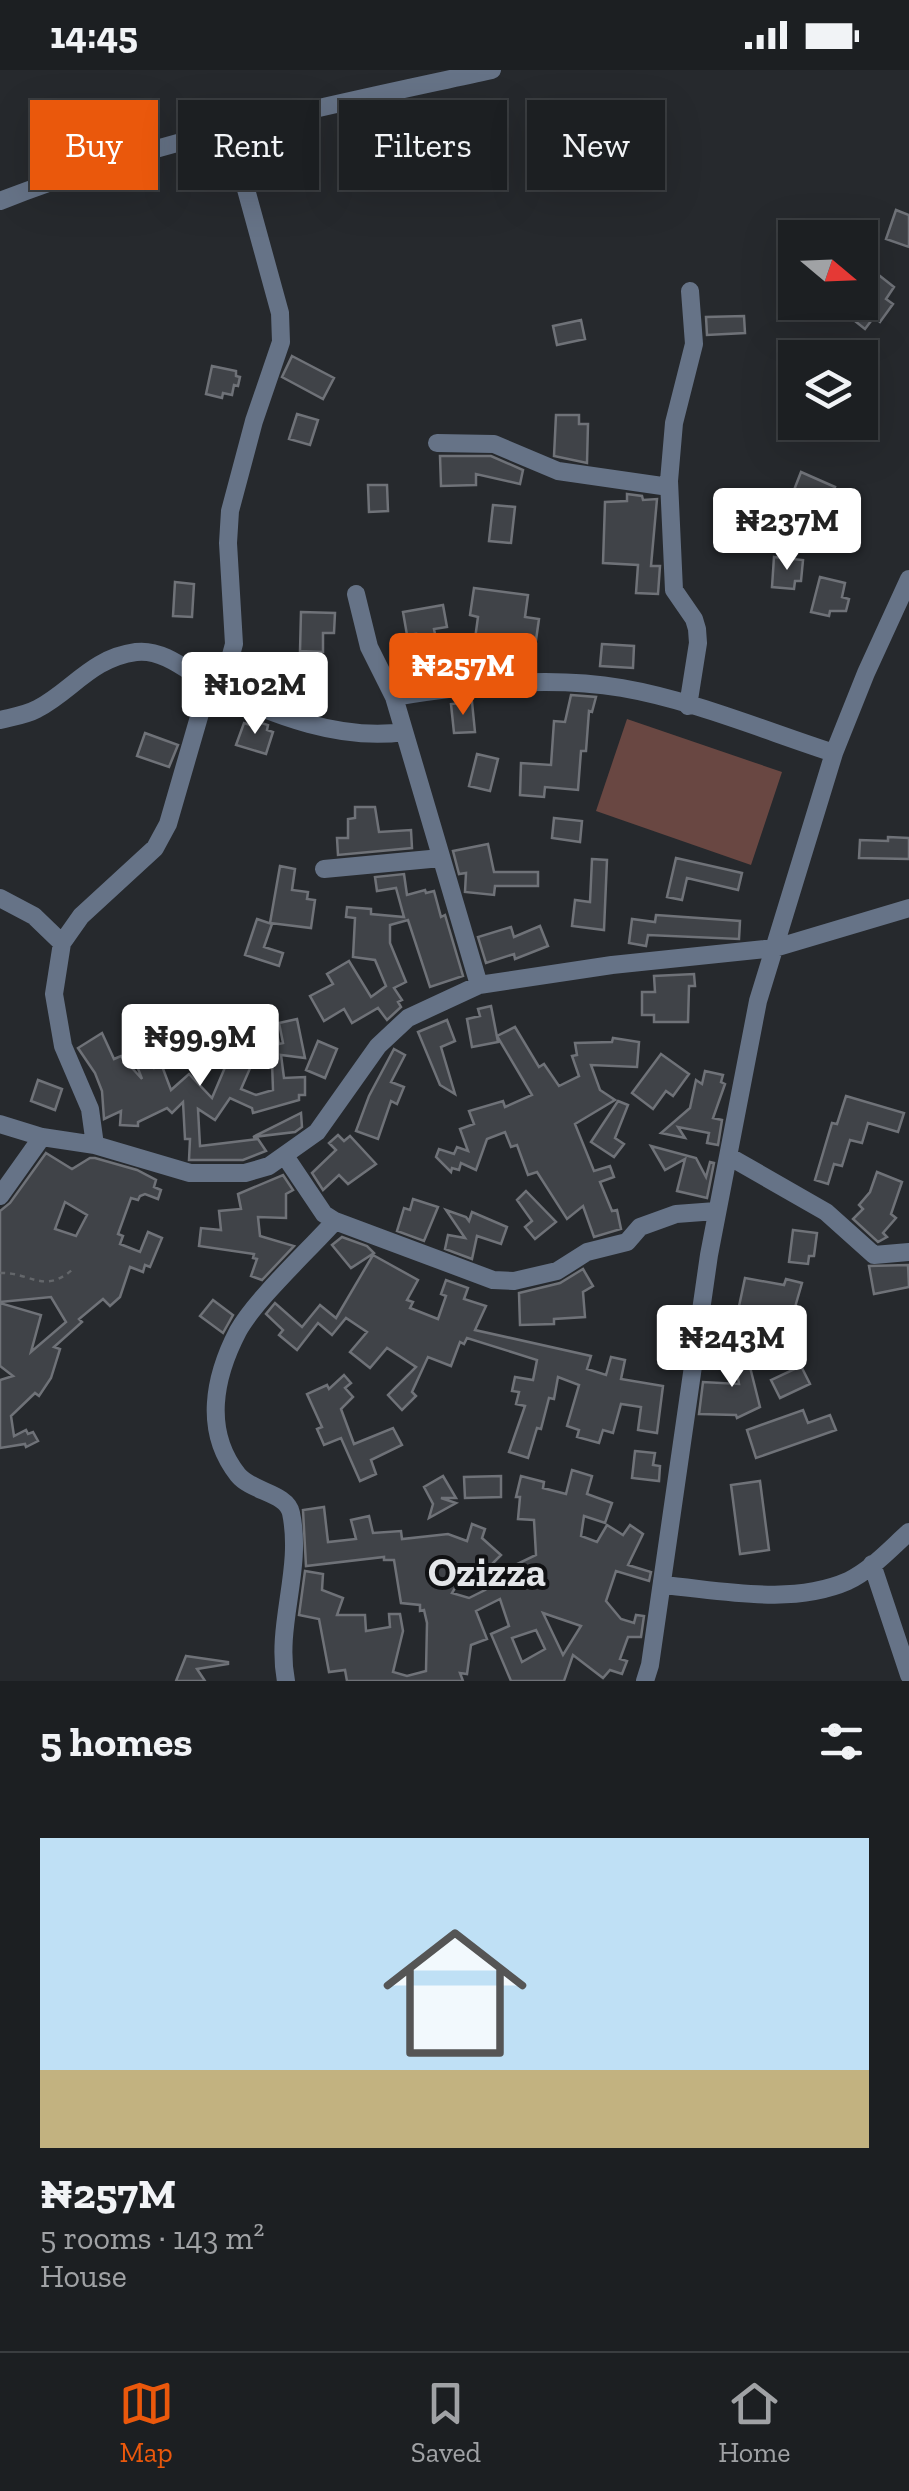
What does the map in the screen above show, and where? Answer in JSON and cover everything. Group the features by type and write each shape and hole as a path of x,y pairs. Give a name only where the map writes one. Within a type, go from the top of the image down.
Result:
{"street":[{"path":"319,106 492,70"},
{"path":"0,201 178,144"},
{"path":"95,1145 90,1109 63,1046 54,994 62,943 81,916 155,848 168,824 201,710 228,666 234,644 230,511 283,328 246,190"},
{"path":"688,706 697,629 674,590 669,486 674,423 694,344 690,292"},
{"path":"438,443 494,444 558,471 669,486"},
{"path":"645,1681 716,1211 730,1157 758,1002 834,752 909,580"},
{"path":"356,594 369,646 394,696 479,986"},
{"path":"0,720 34,711 82,673 138,651 163,656 259,708 357,735 404,732"},
{"path":"394,696 475,686 577,683 624,688 834,752"},
{"path":"324,869 442,858"},
{"path":"0,898 34,916 62,943"},
{"path":"0,1124 42,1137 95,1145 190,1173 245,1173 269,1166 317,1132 378,1046 408,1018 479,986 612,964 775,948 909,908"},
{"path":"0,1196 42,1137"},
{"path":"285,1156 324,1214 335,1222 493,1280 514,1281 557,1270 588,1252 627,1242 640,1227 676,1214 716,1211"},
{"path":"730,1157 826,1212 874,1255 909,1252"},
{"path":"286,1681 284,1626 296,1560 291,1509 284,1499 262,1493 240,1477 218,1441 214,1411 220,1376 239,1328 335,1222"},
{"path":"662,1585 778,1594 820,1590 851,1580 909,1532"},
{"path":"872,1564 909,1675"}],"path":[{"path":"0,1273 19,1273 44,1282 63,1278 74,1269"}],"shaded area":[{"path":"627,719 782,772 751,865 596,811"}],"building":[{"path":"896,210 909,215 909,247 886,239"},
{"path":"878,274 894,287 886,299 893,304 880,322"},
{"path":"744,316 745,333 707,335 706,317"},
{"path":"581,320 585,339 557,345 553,326"},
{"path":"854,320 872,320 865,329"},
{"path":"292,356 334,378 323,399 282,377"},
{"path":"212,366 236,371 240,377 232,395 223,393 222,398 206,394"},
{"path":"297,414 318,420 310,445 289,439"},
{"path":"556,415 579,415 579,424 588,424 587,463 554,456"},
{"path":"440,456 491,456 523,470 520,484 476,474 476,485 441,486"},
{"path":"801,472 835,487 829,500 821,496 819,501 794,490"},
{"path":"368,485 387,485 388,511 369,512"},
{"path":"627,494 642,496 643,500 657,499 651,566 660,566 658,594 636,593 638,565 603,563 605,502 627,501"},
{"path":"493,505 515,507 511,543 489,541"},
{"path":"774,557 803,560 801,581 795,581 794,589 772,587"},
{"path":"820,577 845,583 842,597 849,599 846,611 830,611 829,616 811,612"},
{"path":"175,582 194,584 192,617 173,616"},
{"path":"474,588 528,595 525,617 539,619 535,647 475,639 478,617 470,615"},
{"path":"443,605 447,627 434,629 435,634 407,635 403,612"},
{"path":"301,612 335,613 334,633 323,633 323,652 300,651"},
{"path":"602,644 634,646 633,668 600,666"},
{"path":"571,695 596,697 592,712 589,711 586,751 581,751 578,790 545,787 544,797 520,795 521,763 551,765 554,721 565,722"},
{"path":"472,702 475,732 454,733 451,704"},
{"path":"252,720 268,725 267,730 273,732 266,754 236,745 244,723 250,725"},
{"path":"145,733 178,745 169,767 137,756"},
{"path":"477,754 498,759 490,791 469,786"},
{"path":"355,807 375,807 379,832 411,830 412,848 338,855 337,838 348,838 348,819 355,818"},
{"path":"554,818 582,821 580,842 552,838"},
{"path":"888,837 909,838 909,859 859,858 860,840 888,841"},
{"path":"488,844 494,872 538,872 538,886 495,886 494,895 465,892 466,873 459,874 453,851"},
{"path":"676,858 742,873 738,890 687,878 682,900 667,897"},
{"path":"592,859 607,860 604,930 572,926 575,900 590,902"},
{"path":"280,866 295,869 292,890 308,892 307,899 315,900 311,928 270,923"},
{"path":"404,874 407,895 434,891 463,976 430,987 408,920 390,925 390,943 406,982 394,988 402,1000 398,1002 401,1007 387,1020 378,1008 352,1023 344,1009 324,1021 310,996 333,984 327,974 349,961 371,997 386,986 375,960 353,957 355,918 346,917 347,907 404,917 396,888 377,891 375,877"},
{"path":"656,915 740,921 739,939 648,935 646,946 629,943 632,919 655,922"},
{"path":"257,919 272,924 264,947 283,953 279,966 245,955"},
{"path":"540,926 548,946 515,959 514,954 486,963 478,937 511,927 514,937"},
{"path":"694,974 695,986 689,986 688,1022 654,1022 654,1015 642,1015 642,992 655,992 654,976"},
{"path":"491,1006 498,1042 472,1047 467,1019 480,1016 478,1009"},
{"path":"297,1019 305,1058 281,1055 284,1078 305,1077 305,1095 253,1113 252,1108 230,1098 215,1120 198,1109 200,1146 258,1139 266,1151 243,1160 189,1160 190,1139 185,1139 183,1102 172,1113 167,1108 138,1122 138,1126 120,1125 121,1111 104,1119 102,1091 78,1048 102,1033 114,1059 121,1056 142,1079 132,1053 144,1048 154,1068 162,1066 171,1090 189,1074 212,1098 232,1051 271,1045 271,1035 277,1034 279,1044 283,1043 279,1023","holes":["272,1062 273,1090 256,1095 241,1089 251,1066"]},
{"path":"447,1020 455,1041 441,1047 455,1094 440,1085 418,1032"},
{"path":"515,1027 539,1067 544,1064 559,1086 579,1076 572,1056 577,1055 575,1043 612,1042 613,1038 639,1042 637,1067 591,1065 600,1090 615,1100 575,1124 594,1171 610,1166 614,1177 600,1182 612,1211 617,1210 621,1229 594,1237 583,1206 567,1219 537,1172 528,1175 517,1145 511,1147 505,1132 487,1139 476,1170 461,1163 459,1170 452,1168 451,1172 436,1157 439,1149 454,1154 457,1147 468,1151 460,1129 474,1124 469,1111 503,1101 505,1107 532,1095 497,1036"},
{"path":"181,1037 195,1056 215,1042 240,1040 194,1071 173,1043"},
{"path":"318,1041 337,1049 325,1078 306,1070"},
{"path":"394,1049 405,1055 391,1082 404,1087 397,1104 391,1101 378,1139 356,1131"},
{"path":"661,1054 689,1074 673,1096 666,1091 653,1109 632,1093"},
{"path":"705,1071 723,1075 721,1082 725,1084 713,1118 722,1120 718,1145 707,1143 709,1133 678,1127 685,1138 661,1133 690,1108 696,1080 702,1084"},
{"path":"38,1080 62,1089 55,1110 31,1101"},
{"path":"846,1096 904,1113 898,1132 868,1123 862,1143 850,1140 842,1166 834,1164 828,1184 815,1180 832,1123 837,1124"},
{"path":"618,1101 628,1105 615,1138 624,1144 614,1157 591,1142"},
{"path":"301,1113 302,1127 295,1132 253,1137"},
{"path":"338,1135 344,1141 350,1136 376,1164 348,1184 339,1175 323,1190 312,1173 336,1150 329,1143"},
{"path":"651,1146 696,1158 706,1177 710,1162 714,1163 707,1198 677,1191 685,1159 665,1170"},
{"path":"46,1153 72,1169 95,1158 137,1170 156,1180 154,1187 161,1190 158,1199 145,1194 138,1200 131,1198 118,1234 123,1236 120,1244 140,1252 148,1232 162,1238 150,1267 145,1265 143,1272 130,1267 120,1297 110,1306 103,1299 54,1347 60,1349 51,1378 39,1396 35,1393 11,1416 14,1436 26,1430 28,1434 33,1432 38,1441 26,1447 25,1444 0,1448 0,1380 13,1376 0,1366 0,1303 41,1315 31,1352 66,1322 51,1297 0,1302 0,1211","holes":["65,1202 87,1215 76,1236 55,1229"]},
{"path":"877,1172 902,1182 891,1214 896,1218 883,1233 887,1237 878,1242 853,1219 863,1209 859,1205 870,1192"},
{"path":"283,1175 293,1190 286,1194 286,1218 258,1217 260,1236 294,1246 262,1280 251,1276 257,1259 254,1254 199,1246 201,1228 221,1230 219,1211 241,1209 238,1194"},
{"path":"526,1191 556,1222 535,1239 525,1227 532,1221 517,1200"},
{"path":"413,1199 438,1207 424,1241 397,1231 404,1208 410,1210"},
{"path":"446,1210 469,1221 472,1212 507,1227 501,1244 477,1236 472,1259 445,1249 448,1235 465,1238"},
{"path":"793,1230 817,1233 814,1256 809,1256 808,1264 789,1262"},
{"path":"342,1237 367,1246 374,1253 351,1268 332,1245"},
{"path":"373,1255 418,1280 407,1300 413,1302 410,1308 438,1319 446,1296 441,1294 446,1280 468,1288 464,1299 486,1306 475,1330 591,1356 587,1369 606,1375 611,1357 625,1360 621,1379 663,1386 657,1433 638,1430 641,1407 621,1404 613,1433 603,1430 599,1443 577,1437 579,1430 567,1426 579,1385 558,1377 554,1399 549,1398 528,1458 509,1452 525,1406 516,1404 519,1392 512,1391 515,1377 533,1380 537,1360 467,1338 464,1344 460,1342 451,1366 428,1357 412,1392 416,1396 402,1410 388,1395 416,1367 387,1348 370,1368 350,1352 367,1332 346,1318 332,1335 318,1323 297,1350 279,1335 283,1330 266,1314 275,1303 302,1327 320,1305 336,1318"},
{"path":"908,1265 909,1287 874,1294 869,1266"},
{"path":"583,1269 593,1286 583,1292 585,1317 554,1319 554,1324 520,1325 519,1293 560,1283"},
{"path":"745,1278 784,1285 786,1279 802,1283 789,1328 769,1321 756,1347 745,1324 750,1314 738,1311"},
{"path":"213,1300 233,1315 223,1333 200,1316"},
{"path":"741,1331 760,1407 737,1418 699,1414 703,1382 739,1384 733,1348"},
{"path":"801,1366 810,1384 780,1398 771,1380"},
{"path":"344,1375 351,1383 345,1388 353,1397 341,1409 354,1444 393,1428 402,1445 371,1460 376,1474 360,1481 341,1438 324,1445 317,1429 322,1427 307,1394 327,1385 329,1389"},
{"path":"803,1410 808,1423 830,1415 836,1430 756,1458 747,1430"},
{"path":"635,1451 655,1453 653,1465 660,1466 659,1481 632,1478"},
{"path":"572,1470 592,1476 587,1494 612,1503 605,1523 584,1516 581,1536 597,1542 607,1525 623,1535 630,1525 643,1534 628,1565 651,1572 649,1581 616,1571 606,1601 621,1619 634,1623 636,1615 644,1616 641,1637 628,1637 620,1659 627,1661 622,1674 610,1670 603,1678 573,1655 564,1681 511,1681 491,1634 509,1626 500,1599 476,1611 487,1639 471,1645 467,1674 460,1673 463,1681 347,1681 345,1670 329,1672 319,1619 299,1615 305,1571 323,1574 322,1590 343,1598 337,1615 365,1615 366,1631 390,1627 389,1614 400,1614 403,1631 393,1672 407,1676 426,1671 427,1623 420,1605 401,1603 394,1560 384,1557 306,1566 303,1510 324,1507 328,1542 356,1539 351,1520 369,1516 373,1533 401,1531 402,1539 448,1534 467,1541 472,1524 485,1529 482,1538 501,1555 492,1564 506,1581 520,1570 517,1564 536,1555 534,1520 518,1519 520,1497 516,1497 521,1476 566,1494","holes":["469,1565 485,1590 469,1598 452,1593","543,1613 581,1626 563,1655","536,1630 545,1649 522,1662 512,1638"]},
{"path":"443,1476 456,1498 441,1498 456,1503 429,1518 433,1504 424,1487"},
{"path":"501,1476 501,1497 465,1498 464,1477"},
{"path":"760,1481 769,1550 740,1554 731,1485"},
{"path":"186,1656 228,1664 197,1669 205,1681 176,1681"}],"district":[{"name":"Ozizza","path":"487,1572"}]}
